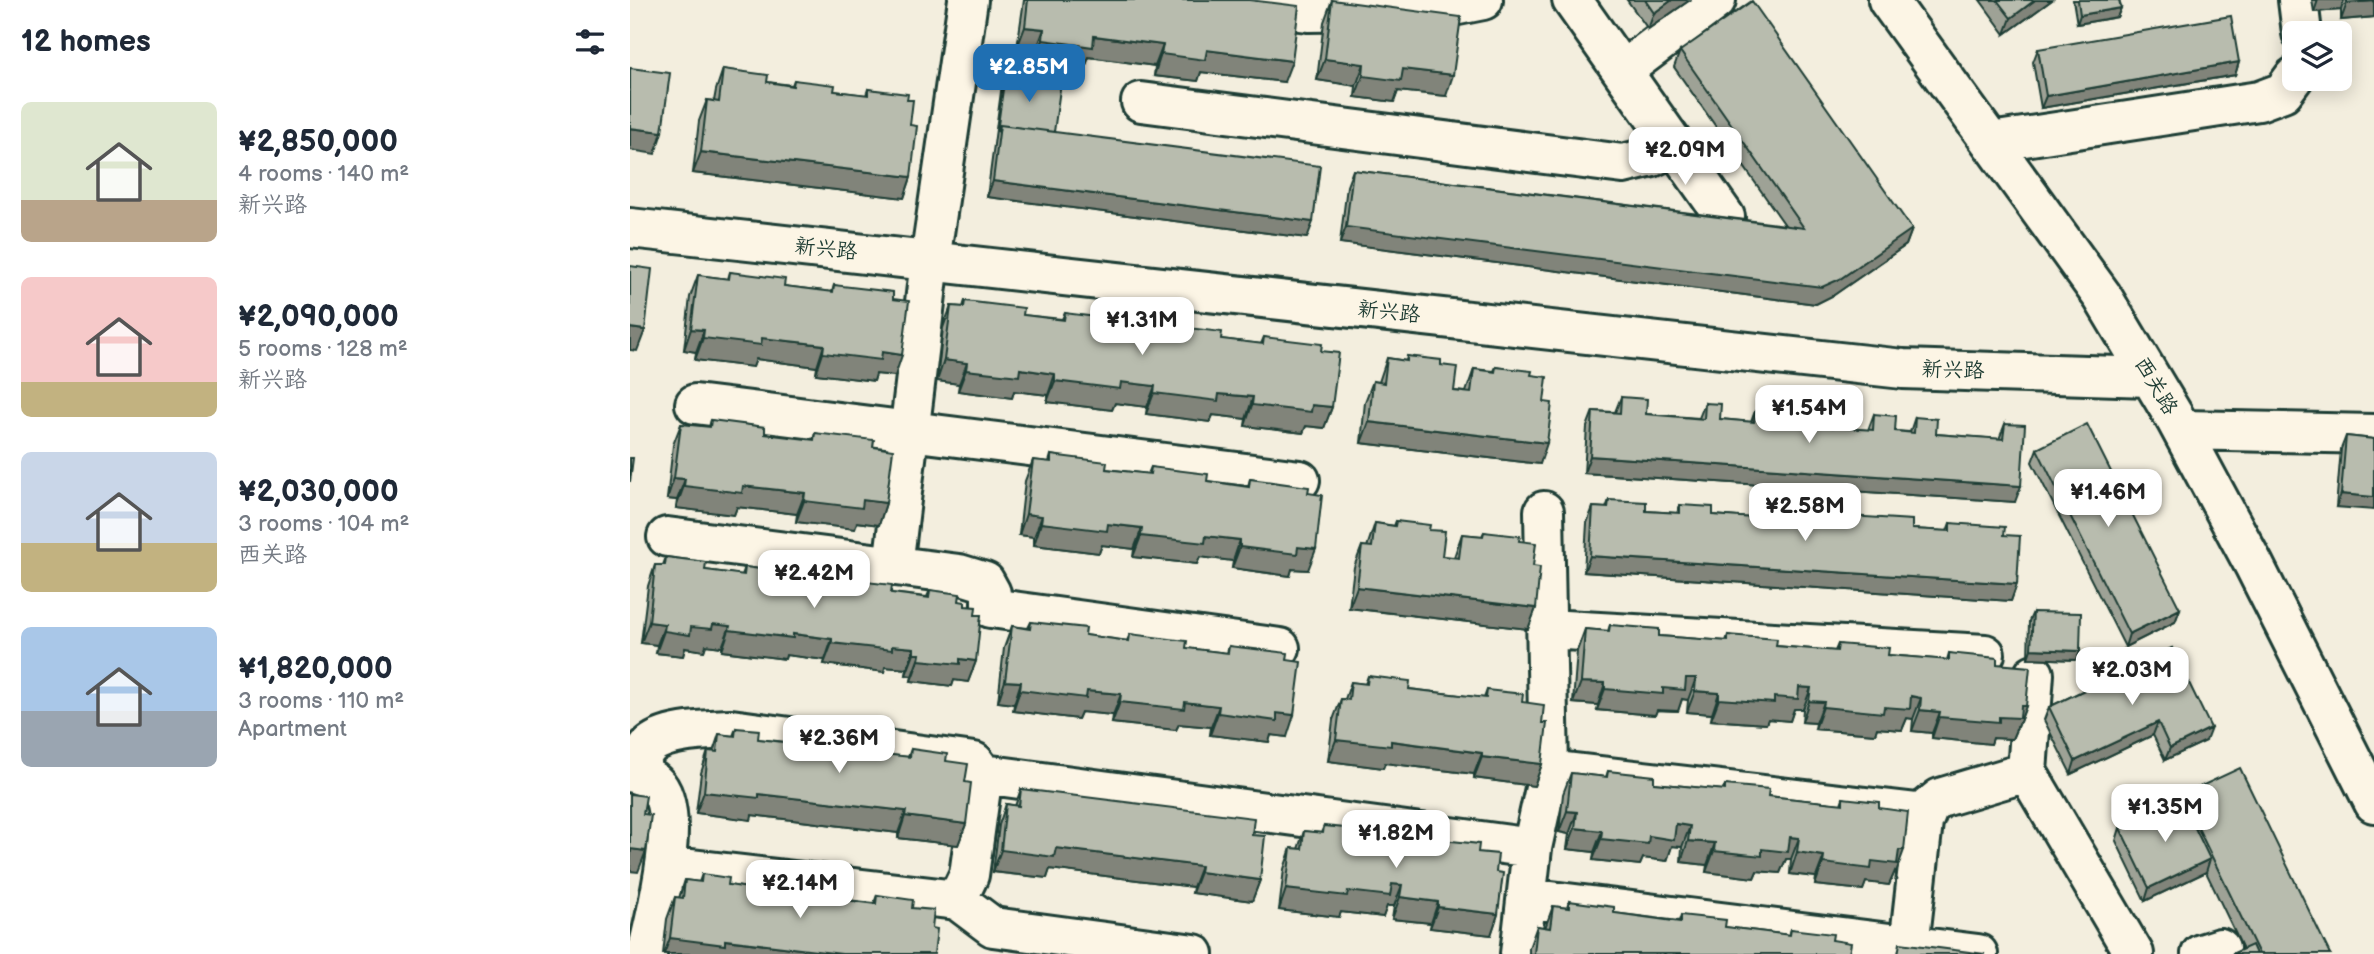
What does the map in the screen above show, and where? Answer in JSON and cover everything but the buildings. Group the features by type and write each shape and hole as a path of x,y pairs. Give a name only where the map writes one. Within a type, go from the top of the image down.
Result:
{"street":[{"path":"892,566 930,261 968,0"},
{"path":"1212,0 1322,12 1433,10 1483,0"},
{"path":"1572,0 1725,217"},
{"path":"1622,71 1716,0"},
{"name":"西关路","path":"1888,0 2102,296 2182,430 2374,803"},
{"path":"2298,0 2301,21"},
{"path":"1990,142 2259,102 2284,91"},
{"path":"1141,102 1623,164 1652,157 1675,146"},
{"name":"新兴路","path":"630,228 1903,369 2150,376"},
{"path":"695,404 1300,480"},
{"path":"2182,430 2374,434"},
{"path":"1520,954 1532,848 1549,769 1544,511"},
{"path":"667,537 959,574 985,582 990,593 991,608 1280,648"},
{"path":"1547,629 1985,654"},
{"path":"2034,674 2027,772 2134,954"},
{"path":"647,954 666,866 668,821 664,796 655,782 632,773 648,747 666,738 698,730 731,729 974,762 983,774 969,875 957,900"},
{"path":"1549,769 1926,814"},
{"path":"1885,947 1929,807 1940,798 2027,772"},
{"path":"983,774 1532,848"},
{"path":"666,866 957,900 993,927 1194,954"},
{"path":"1527,898 1885,947 1978,954"}]}
